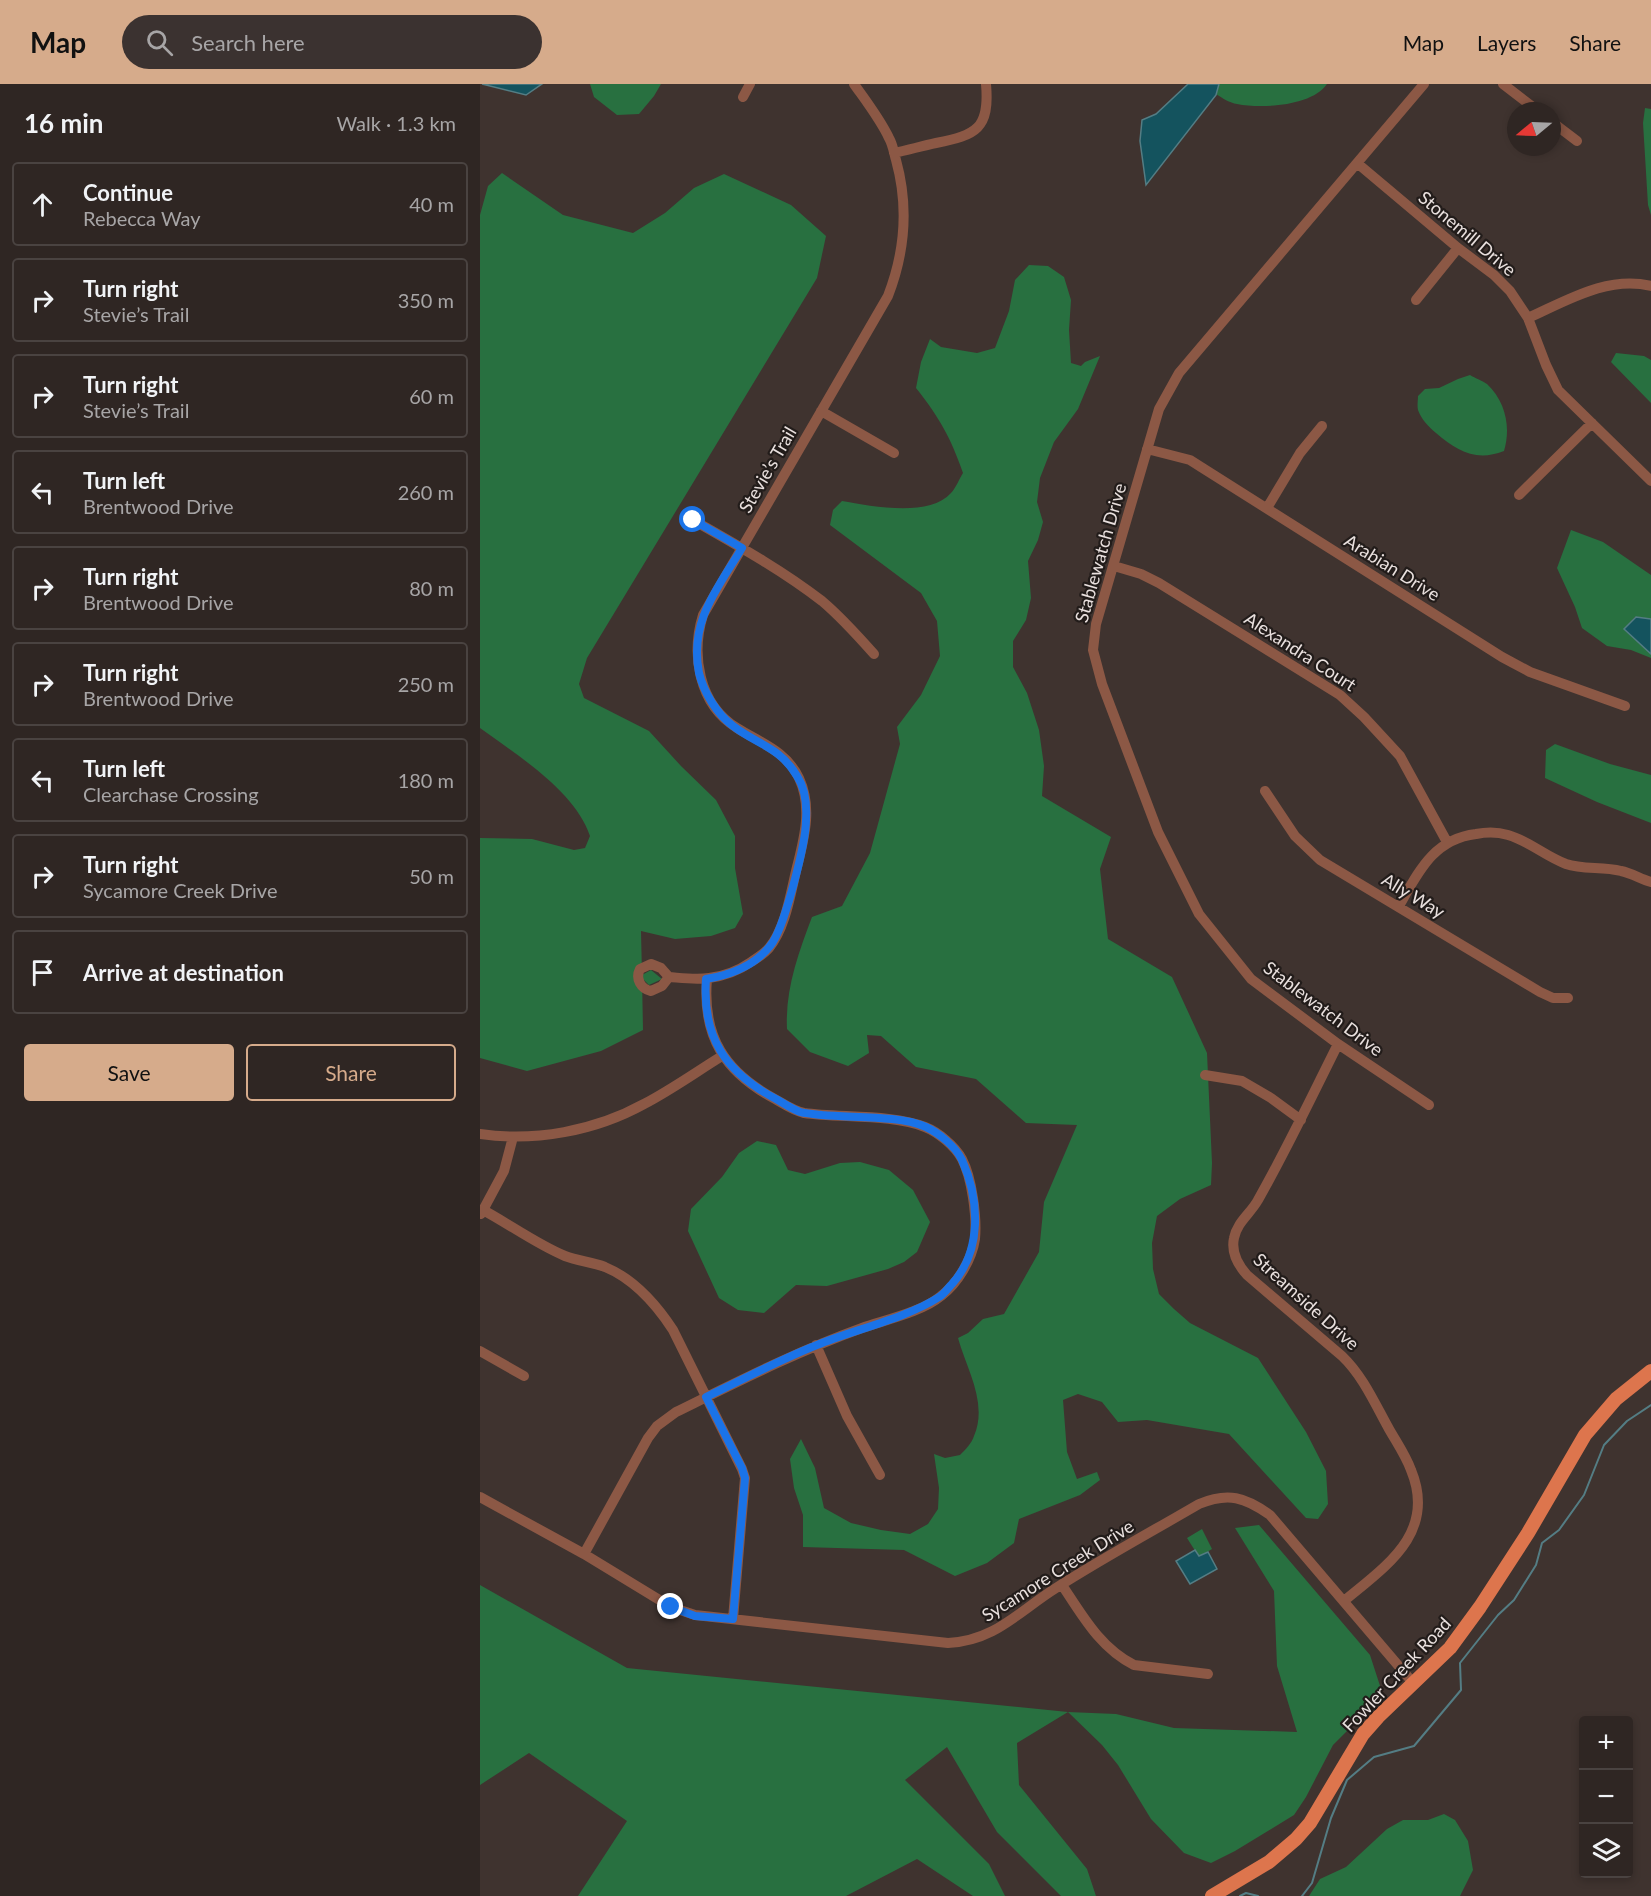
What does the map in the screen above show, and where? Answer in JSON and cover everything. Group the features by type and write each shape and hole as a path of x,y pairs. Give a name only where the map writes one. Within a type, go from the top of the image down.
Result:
{"main road":[{"name":"Fowler Creek Road","path":"1212,1896 1269,1862 1296,1839 1310,1823 1363,1734 1450,1648 1480,1607 1528,1533 1585,1435 1616,1399 1651,1371"}],"street":[{"path":"743,97 750,84"},
{"name":"Stevie’s Trail","path":"669,978 706,979 739,970 764,953 775,939 783,920 806,832 803,790 800,780 789,762 774,749 734,727 709,698 700,674 697,642 703,615 888,297 896,275 904,224 900,176 890,140 875,113 854,84"},
{"path":"894,153 961,138 975,130 985,116 988,103 986,84"},
{"name":"Stablewatch Drive","path":"1424,84 1179,373 1159,409 1096,624 1093,650 1102,684 1158,832 1199,914 1251,979 1338,1044 1429,1105"},
{"path":"1503,84 1526,102"},
{"path":"1561,129 1577,141"},
{"name":"Stonemill Drive","path":"1357,163 1458,249 1494,275 1510,291 1528,318 1558,390 1651,481"},
{"path":"1416,300 1458,249"},
{"path":"1528,318 1604,286 1622,283 1651,286"},
{"path":"821,411 894,453"},
{"path":"1519,495 1592,423"},
{"path":"1267,508 1300,453 1322,426"},
{"name":"Arabian Drive","path":"1147,449 1190,460 1521,667 1625,706"},
{"path":"693,520 742,548 823,602 874,654"},
{"name":"Alexandra Court","path":"1114,566 1141,574 1160,583 1340,695 1400,756 1447,842"},
{"name":"Ally Way","path":"1265,791 1282,820 1320,860 1540,992 1553,998 1568,998"},
{"path":"1399,906 1418,872 1447,842 1486,832 1506,834 1569,865 1620,871 1651,882"},
{"path":"584,1554 648,1438 657,1426 676,1412 816,1345 916,1309 941,1296 961,1274 975,1240 975,1214 969,1180 962,1158 947,1141 925,1127 894,1120 800,1112 749,1084 722,1056 711,1032 705,1000 706,979"},
{"name":"Streamside Drive","path":"1338,1044 1257,1203 1237,1228 1233,1244 1235,1255 1247,1275 1342,1356 1356,1371 1408,1464 1415,1483 1418,1498 1416,1519 1407,1542 1390,1562 1344,1601"},
{"path":"480,1134 513,1137 572,1131 616,1118 645,1104 722,1056"},
{"path":"1205,1075 1242,1081 1272,1098 1301,1120"},
{"path":"513,1137 504,1171 482,1213 564,1256 603,1266 634,1285 660,1310 673,1330 742,1468 745,1478 733,1619"},
{"path":"816,1345 847,1416 880,1475"},
{"path":"480,1351 524,1376"},
{"name":"Sycamore Creek Drive","path":"480,1497 584,1554 671,1607 695,1616 934,1642 964,1642 990,1634 1062,1585 1199,1504 1222,1496 1252,1502 1270,1515 1414,1684"},
{"path":"1062,1585 1086,1623 1101,1641 1125,1661 1134,1665 1208,1674"}],"green space":[{"path":"590,84 661,84 639,114 617,115 594,97"},
{"path":"1219,84 1327,84 1320,91 1299,101 1260,106 1237,104 1226,100 1216,94"},
{"path":"1645,108 1651,109 1651,215 1648,205 1643,123"},
{"path":"502,173 563,215 633,233 665,213 694,188 724,174 791,205 826,236 817,278 587,658 579,684 584,698 649,731 716,800 735,836 735,868 743,914 735,928 711,936 675,939 641,931 642,975 651,970 662,979 649,985 642,978 643,1030 601,1051 527,1071 480,1058 480,838 532,839 574,850 585,848 590,836 572,804 558,789 527,762 480,728 480,215 488,186"},
{"path":"1029,265 1048,266 1064,277 1071,300 1069,330 1071,363 1081,366 1100,356 1078,409 1054,442 1040,478 1037,502 1043,522 1028,561 1031,598 1026,620 1013,641 1013,667 1027,693 1039,730 1044,766 1042,796 1111,837 1100,869 1108,939 1172,977 1207,1053 1211,1185 1180,1199 1157,1216 1152,1243 1153,1269 1159,1294 1190,1323 1258,1358 1306,1432 1326,1471 1328,1504 1318,1519 1306,1518 1229,1434 1147,1420 1118,1422 1102,1402 1078,1394 1063,1400 1067,1452 1077,1479 1097,1472 1100,1480 1080,1495 1019,1519 1014,1543 987,1563 955,1576 904,1550 803,1547 803,1515 794,1488 790,1459 801,1439 815,1468 824,1508 851,1523 910,1534 928,1524 938,1509 939,1488 934,1454 945,1458 960,1455 972,1441 978,1424 979,1411 975,1387 958,1338 968,1333 983,1319 1004,1314 1039,1252 1044,1202 1077,1125 1026,1123 976,1079 916,1067 881,1036 867,1035 869,1053 848,1066 810,1052 787,1029 787,1015 793,972 812,917 842,906 870,853 900,744 897,727 921,695 940,656 937,621 921,593 830,525 833,510 842,501 899,508 929,506 941,501 953,491 963,473 944,428 916,388 921,362 930,339 941,347 977,353 995,348 1009,311 1015,280"},
{"path":"1616,353 1644,356 1651,360 1651,403 1611,362"},
{"path":"1470,375 1487,384 1503,407 1507,424 1504,451 1476,455 1459,450 1433,431 1419,413 1418,396 1425,389 1439,388"},
{"path":"1571,530 1603,542 1651,575 1651,619 1635,617 1624,629 1651,654 1651,658 1631,650 1607,646 1582,628 1557,568"},
{"path":"1555,744 1610,764 1651,775 1651,823 1545,778 1546,750"},
{"path":"757,1141 776,1145 788,1170 805,1174 840,1163 860,1162 889,1170 913,1190 930,1222 917,1252 904,1262 888,1269 827,1286 796,1285 764,1313 738,1310 719,1298 688,1231 691,1209 722,1177 739,1153"},
{"path":"1259,1525 1370,1655 1383,1695 1333,1745 1294,1815 1211,1863 1184,1853 1151,1819 1118,1765 1102,1745 1068,1712 1116,1714 1174,1728 1297,1732 1277,1666 1274,1591 1235,1528"},
{"path":"1202,1529 1212,1549 1199,1557 1187,1538"},
{"path":"480,1585 627,1668 1068,1712 1017,1743 1019,1785 1087,1869 1096,1896 1061,1896 997,1832 947,1747 905,1780 989,1864 1005,1896 973,1896 917,1859 846,1896 578,1896 627,1821 529,1753 480,1785"},
{"path":"1444,1814 1455,1820 1468,1841 1473,1870 1460,1896 1309,1896 1320,1879 1346,1867 1387,1829 1403,1820 1428,1820"}],"water":[{"path":"482,84 542,84 526,95"},
{"path":"1188,84 1219,84 1216,95 1146,185 1140,141 1142,120 1156,114"},
{"path":"1636,617 1651,619 1651,654 1624,629"},
{"path":"1195,1550 1199,1556 1208,1552 1217,1569 1190,1584 1176,1561"}],"waterway":[{"path":"1302,1896 1312,1883 1331,1818 1347,1780 1374,1757 1414,1746 1461,1690 1460,1663 1498,1615 1514,1600 1536,1565 1542,1543 1559,1530 1584,1495 1604,1445 1627,1421 1651,1405"},
{"path":"1240,1896 1246,1893 1258,1896"}],"route":[{"path":"671,1607 695,1616 733,1619 745,1478 706,1397 816,1345 916,1309 941,1296 961,1274 975,1240 975,1214 969,1180 962,1158 947,1141 925,1127 894,1120 800,1112 762,1092 736,1073 722,1056 711,1032 705,1000 706,979 739,970 764,953 775,939 783,920 806,832 807,810 800,780 789,762 774,749 734,727 716,708 704,687 698,659 699,629 703,615 742,548 693,520"}]}
